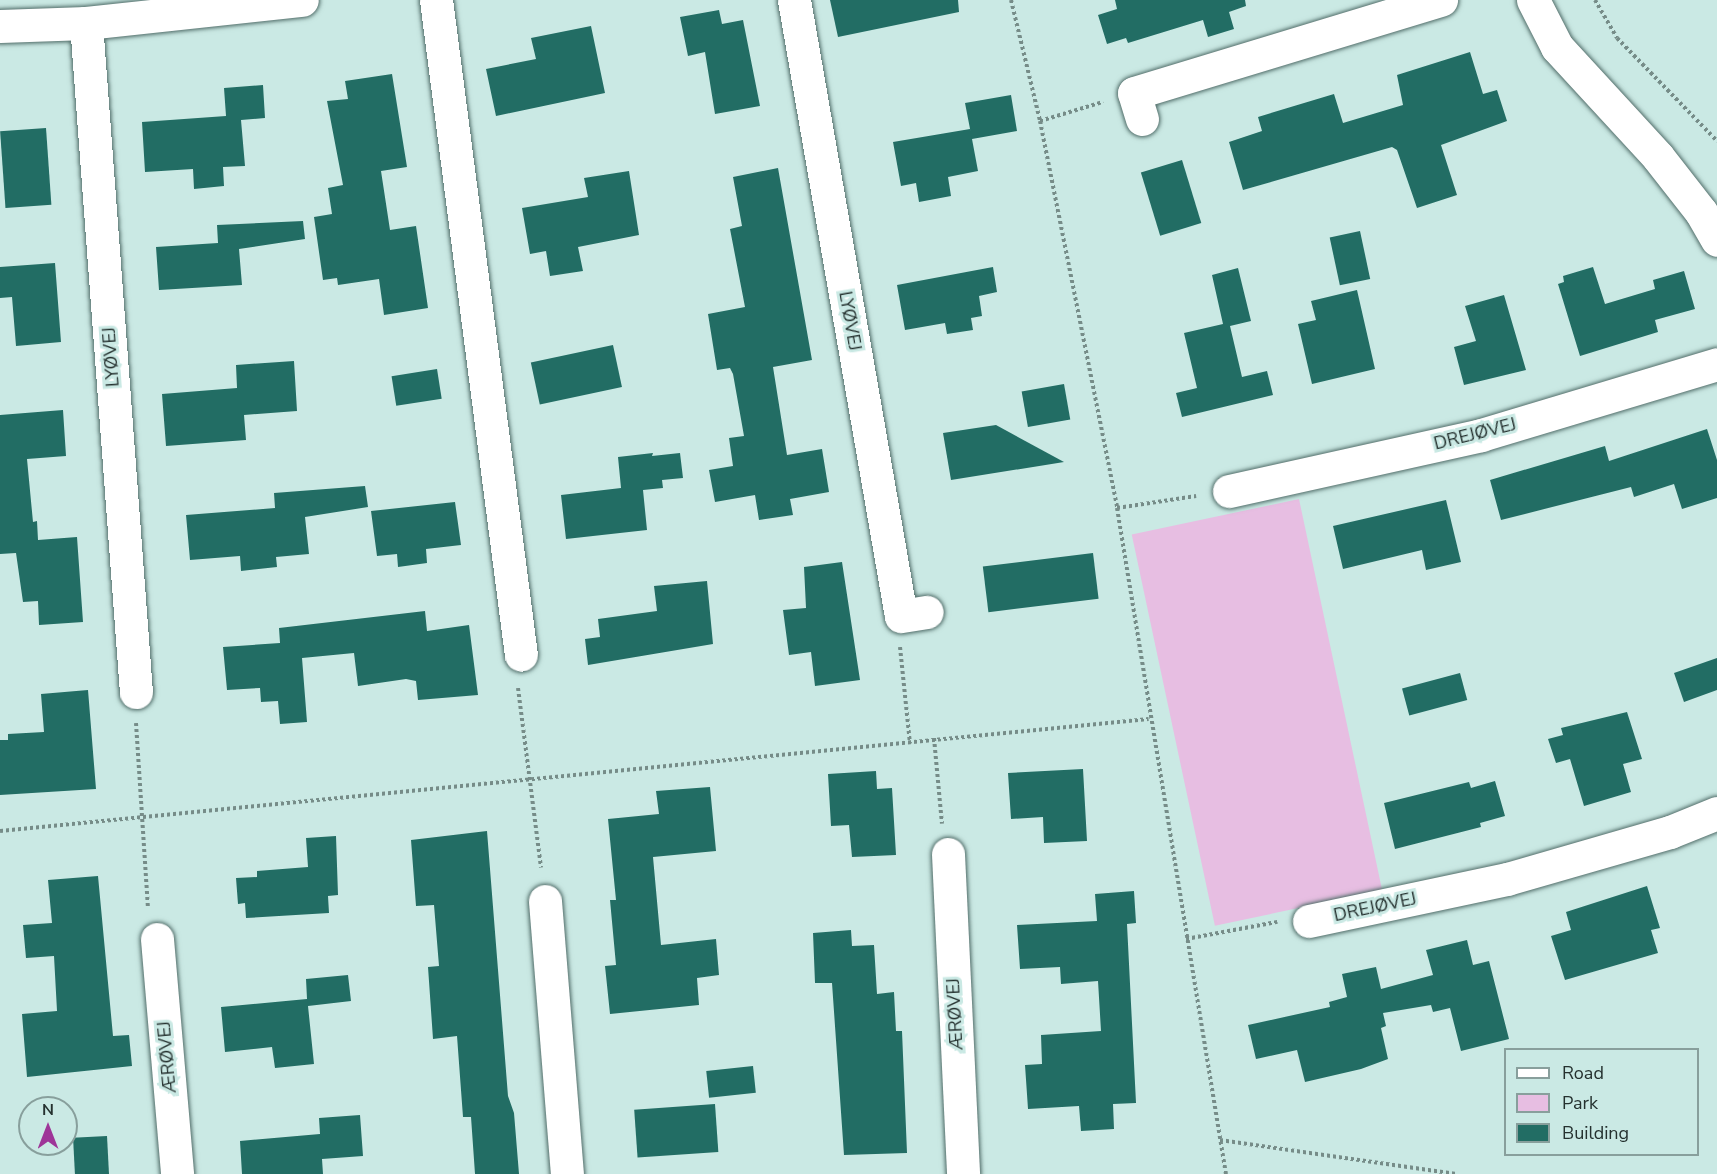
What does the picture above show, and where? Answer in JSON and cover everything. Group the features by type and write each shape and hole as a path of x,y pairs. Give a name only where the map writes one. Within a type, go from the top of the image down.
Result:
{"street":[{"path":"0,26 86,23 302,0"},
{"path":"436,0 521,655"},
{"name":"LYØVEJ","path":"794,0 914,614"},
{"path":"1138,106 1440,0"},
{"path":"1533,0 1557,48 1658,157 1701,212 1717,240"},
{"name":"LYØVEJ","path":"86,23 136,692"},
{"name":"DREJØVEJ","path":"1229,491 1481,435 1717,364"},
{"name":"DREJØVEJ","path":"1309,921 1507,879 1670,832 1717,813"},
{"name":"ÆRØVEJ","path":"948,854 963,1174"},
{"path":"545,901 567,1174"},
{"name":"ÆRØVEJ","path":"157,939 177,1174"}],"path":[{"path":"1011,0 1040,120 1117,508 1149,719 1226,1174"},
{"path":"1595,0 1617,38 1717,141"},
{"path":"1040,120 1138,106"},
{"path":"1117,508 1229,491"},
{"path":"910,743 899,636 914,614"},
{"path":"521,655 516,679 545,901"},
{"path":"136,692 140,817 149,921 157,939"},
{"path":"0,831 528,777 1149,719"},
{"path":"934,738 948,854"},
{"path":"1186,939 1289,919 1309,921"},
{"path":"1220,1140 1457,1174"}],"green space":[{"path":"1299,499 1382,890 1215,926 1132,535"}],"building":[{"path":"830,0 958,0 959,12 838,37"},
{"path":"1115,0 1245,0 1246,6 1229,12 1234,29 1208,37 1203,20 1128,43 1126,38 1107,44 1098,15 1117,9"},
{"path":"719,10 722,24 743,20 760,106 715,114 705,52 688,56 680,17"},
{"path":"591,26 605,93 496,116 486,69 536,59 531,38"},
{"path":"1470,52 1483,94 1497,90 1507,121 1441,145 1457,195 1417,208 1397,150 1392,147 1243,190 1229,142 1262,131 1258,117 1334,94 1343,123 1403,105 1397,75"},
{"path":"392,74 407,167 381,171 390,230 416,226 428,308 384,315 379,279 338,285 337,278 323,280 314,217 332,214 328,188 343,185 327,101 348,99 345,81"},
{"path":"263,85 265,118 241,120 245,166 223,167 224,186 194,189 193,169 145,172 142,122 226,116 224,88"},
{"path":"1011,95 1017,131 972,139 978,171 948,177 951,196 919,202 916,183 901,186 893,142 970,129 971,134 965,103"},
{"path":"46,128 51,205 5,208 0,131"},
{"path":"1182,160 1201,223 1160,236 1141,173"},
{"path":"778,168 812,360 773,367 787,455 822,449 829,492 790,499 793,515 759,520 755,495 715,502 709,470 733,466 729,438 744,436 733,374 730,368 717,370 708,314 745,307 730,229 742,226 733,177"},
{"path":"629,171 639,235 578,247 583,271 550,276 546,251 530,254 522,208 588,197 584,178"},
{"path":"303,221 305,239 239,249 242,285 159,290 156,247 218,243 217,225"},
{"path":"1360,231 1370,279 1340,285 1330,237"},
{"path":"55,263 61,342 16,346 12,297 0,298 0,267"},
{"path":"993,267 997,292 979,296 982,316 971,318 973,330 947,334 945,323 905,330 897,285"},
{"path":"1593,267 1605,304 1655,289 1653,280 1684,271 1695,309 1655,320 1658,332 1580,356 1558,284 1564,282 1563,276"},
{"path":"1238,268 1251,321 1230,326 1242,377 1267,371 1273,395 1182,417 1176,393 1197,388 1184,333 1223,324 1212,275"},
{"path":"1357,290 1375,369 1312,384 1298,324 1316,320 1311,301"},
{"path":"1504,295 1526,370 1464,385 1454,347 1476,341 1465,306"},
{"path":"613,345 622,387 540,405 531,362"},
{"path":"294,361 297,411 244,415 246,440 166,446 162,394 237,388 236,365"},
{"path":"437,369 442,399 396,406 392,376"},
{"path":"1064,384 1070,419 1028,427 1022,391"},
{"path":"63,410 66,456 27,459 33,522 37,521 38,540 77,537 83,622 39,625 38,601 23,602 16,553 0,554 0,415"},
{"path":"996,425 1064,462 951,480 943,433"},
{"path":"1707,429 1717,460 1717,498 1682,509 1674,484 1634,497 1631,487 1501,520 1490,480 1605,446 1609,461"},
{"path":"653,453 652,456 680,453 683,478 662,480 663,488 643,490 647,530 566,539 561,495 621,488 618,457"},
{"path":"365,486 368,507 305,517 309,554 276,557 277,567 241,571 240,556 190,560 186,515 275,508 274,493"},
{"path":"1446,500 1461,562 1426,570 1422,550 1343,569 1333,526"},
{"path":"455,502 461,545 426,549 427,563 398,567 397,554 377,556 371,511"},
{"path":"1093,553 1099,599 988,612 983,567"},
{"path":"842,562 860,680 815,686 811,652 789,655 783,610 806,608 804,567"},
{"path":"707,581 713,644 588,665 585,639 600,637 598,619 657,611 654,586"},
{"path":"425,611 427,631 469,625 478,695 418,700 416,681 406,679 358,686 354,653 302,658 307,722 280,724 278,701 261,702 260,688 227,690 223,647 280,643 279,628"},
{"path":"1717,658 1717,690 1684,702 1674,673"},
{"path":"1460,673 1467,700 1409,716 1402,689"},
{"path":"88,690 96,789 0,795 0,740 8,740 8,734 44,732 41,694"},
{"path":"1627,712 1642,759 1623,764 1631,792 1584,806 1570,759 1556,763 1548,739 1563,735 1561,728"},
{"path":"1083,769 1087,841 1044,843 1043,817 1011,819 1008,773"},
{"path":"876,771 877,789 892,788 896,855 852,857 849,825 831,826 828,774"},
{"path":"1495,781 1505,816 1480,823 1481,827 1395,849 1384,803 1469,782 1471,788"},
{"path":"710,787 716,851 653,857 661,945 716,939 719,975 697,978 699,1005 610,1014 605,966 616,965 610,900 616,900 608,819 659,814 656,791"},
{"path":"487,831 508,1096 514,1113 519,1174 475,1174 471,1117 463,1117 457,1036 433,1039 428,967 439,966 434,905 416,906 411,840"},
{"path":"336,836 338,895 328,896 329,913 246,918 245,903 238,904 236,878 257,877 257,871 308,867 306,838"},
{"path":"98,876 113,1036 129,1035 132,1066 27,1077 22,1014 57,1011 54,956 26,958 23,925 52,923 48,880"},
{"path":"1647,886 1660,928 1651,930 1658,953 1565,980 1551,936 1571,930 1566,912"},
{"path":"1134,891 1136,923 1127,924 1136,1103 1113,1104 1114,1129 1081,1131 1079,1106 1028,1109 1025,1065 1042,1064 1041,1035 1101,1031 1098,981 1061,984 1060,967 1020,969 1017,925 1097,921 1095,894"},
{"path":"851,930 852,946 874,945 877,994 894,992 896,1031 902,1031 907,1153 844,1155 832,983 815,983 813,933"},
{"path":"1467,940 1473,965 1489,961 1509,1039 1461,1051 1450,1008 1433,1012 1431,1005 1383,1013 1386,1026 1381,1028 1388,1059 1361,1069 1305,1082 1297,1050 1256,1059 1248,1025 1330,1007 1329,1002 1347,997 1342,974 1376,967 1381,989 1433,975 1426,950"},
{"path":"348,975 351,1001 308,1006 314,1064 275,1068 272,1047 225,1052 221,1007 307,999 306,979"},
{"path":"753,1066 756,1093 709,1098 706,1071"},
{"path":"715,1104 718,1152 638,1158 634,1110"},
{"path":"360,1115 363,1156 322,1159 323,1174 242,1174 240,1141 320,1134 319,1118"},
{"path":"107,1136 109,1174 75,1174 74,1156 78,1156 78,1138"}]}
